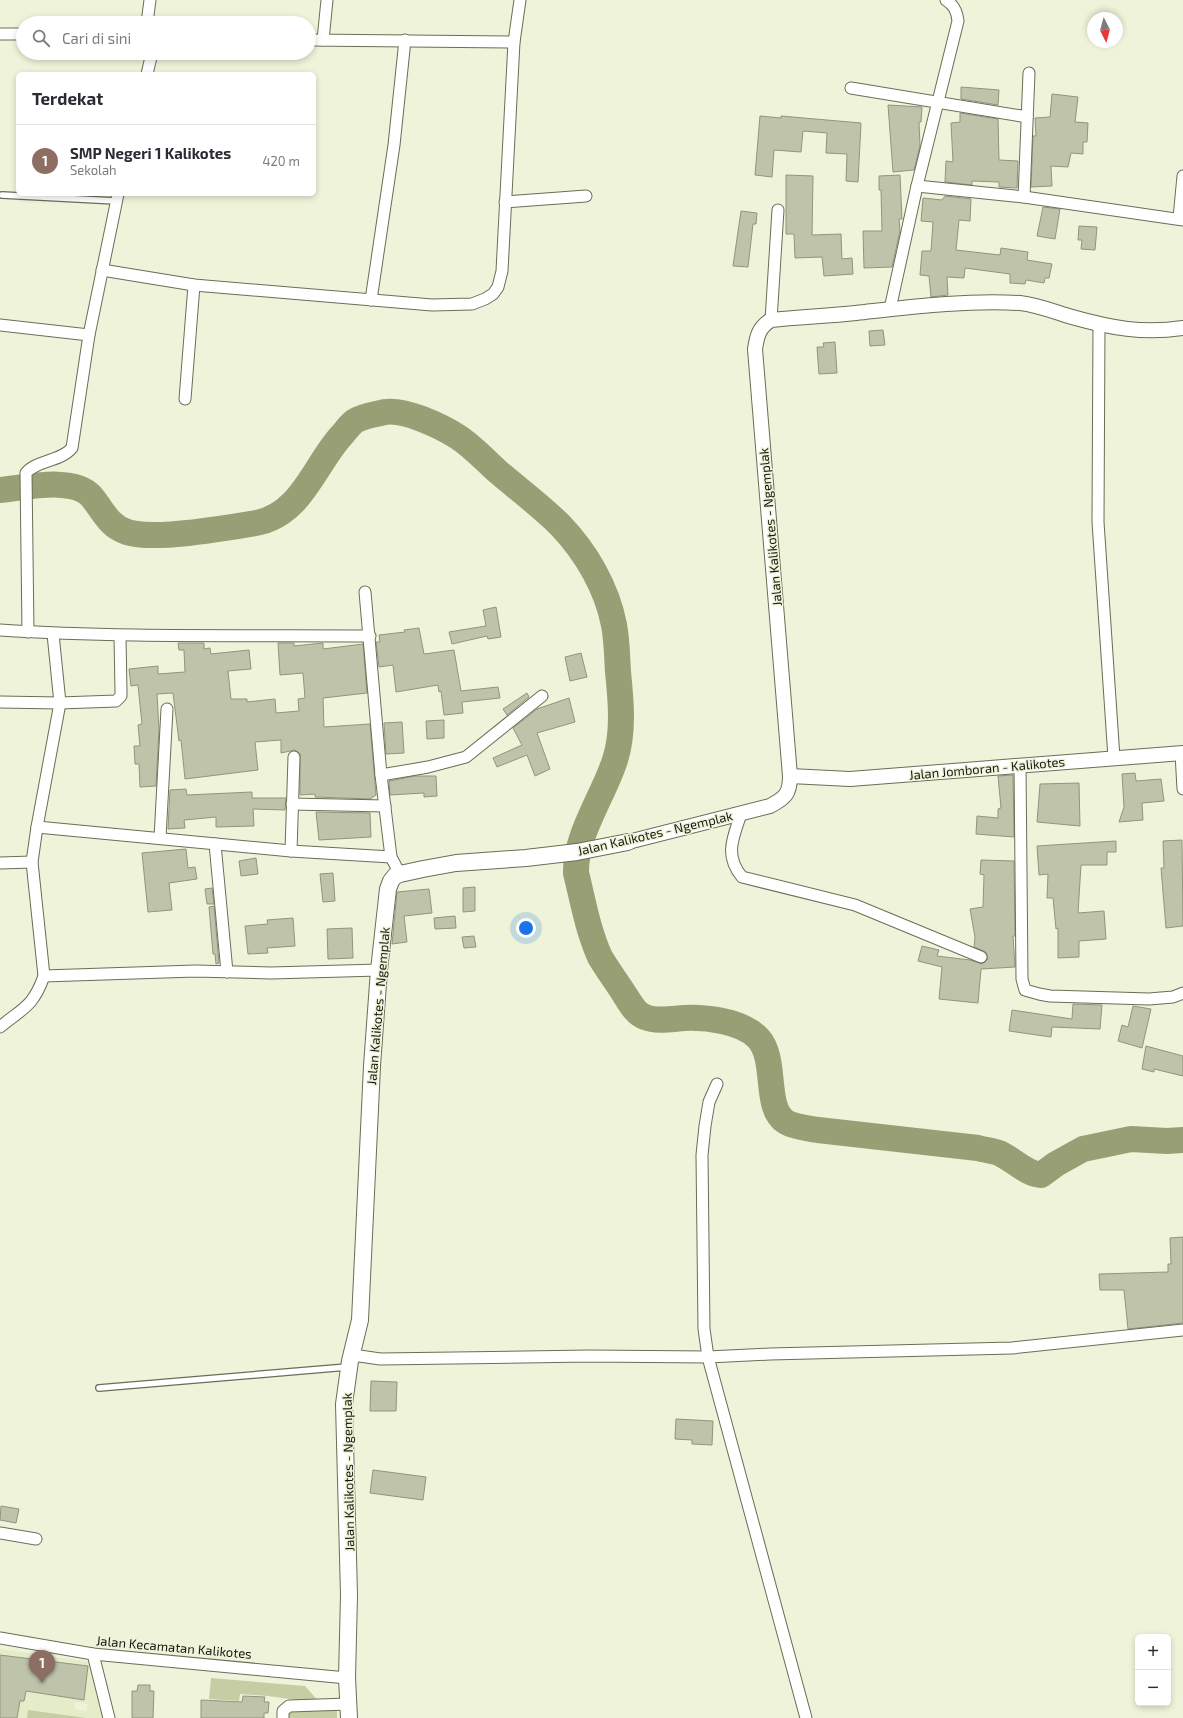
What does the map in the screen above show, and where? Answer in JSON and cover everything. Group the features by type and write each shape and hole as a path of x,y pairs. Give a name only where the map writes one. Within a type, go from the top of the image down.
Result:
{"main road":[{"name":"Jalan Kalikotes - Ngemplak","path":"349,1711 347,1678 349,1595 344,1404 360,1320 372,1066 388,888 391,881 400,874 456,863 526,858 577,852 628,842"}],"street":[{"path":"148,16 150,0"},
{"path":"323,40 327,0"},
{"path":"102,270 194,285 432,305 472,304 493,294 500,279 514,42 520,0"},
{"path":"890,309 917,186 958,21 957,11 952,4 946,0"},
{"path":"0,34 16,34"},
{"path":"316,40 514,42"},
{"path":"371,300 394,145 405,40"},
{"path":"147,72 150,60"},
{"path":"1024,197 1029,73"},
{"path":"851,88 1027,117"},
{"path":"917,186 1024,197 1181,219 1183,176"},
{"path":"505,202 586,196"},
{"path":"28,632 26,473 30,468 58,458 72,448 89,335 117,198"},
{"path":"778,210 771,320 963,302 1021,303 1044,307 1099,324 1135,330 1183,328"},
{"path":"185,399 194,285"},
{"name":"Jalan Kalikotes - Ngemplak","path":"628,842 770,806 780,801 789,790 790,776 755,349 761,328 764,324 771,320"},
{"path":"1099,324 1098,522 1114,758"},
{"path":"0,325 89,335"},
{"path":"365,592 381,775 391,857 400,874"},
{"path":"0,630 53,634 120,636 370,636"},
{"path":"0,1028 30,1004 39,992 44,976 32,862 60,703 53,634"},
{"path":"0,702 113,702 119,699 121,692 120,636"},
{"path":"381,775 428,767 466,757 542,696"},
{"path":"160,838 167,709"},
{"path":"1182,753 1183,789"},
{"name":"Jalan Jomboran - Kalikotes","path":"790,776 850,779 1182,753"},
{"path":"291,851 294,757"},
{"path":"1020,765 1022,979 1025,990 1050,996 1149,999 1173,997 1183,993"},
{"path":"292,804 385,806"},
{"path":"741,814 731,848 732,863 742,878 855,905 981,957"},
{"path":"37,827 291,851 391,857"},
{"path":"215,844 227,972"},
{"path":"0,863 32,862"},
{"path":"44,976 195,971 271,973 380,970"},
{"path":"717,1084 709,1102 702,1156 704,1329 708,1357 806,1718"},
{"path":"351,1361 380,1359 589,1356 708,1357 1012,1348 1183,1330"},
{"path":"0,1533 36,1539"},
{"name":"Jalan Kecamatan Kalikotes","path":"0,1638 93,1654 347,1678"},
{"path":"93,1654 109,1718"},
{"path":"283,1718 284,1711 289,1706 349,1711"}],"lane":[{"path":"2,195 16,195"},
{"path":"40,196 117,198"},
{"path":"99,1388 351,1361"}],"shaded area":[{"path":"0,1649 90,1662 104,1718 17,1718 19,1705 0,1702","holes":["19,1657 31,1659 27,1675 16,1673","4,1658 17,1660 15,1672 2,1669","43,1661 88,1666 86,1686 40,1681","9,1675 28,1678 24,1701 5,1698","44,1685 85,1691 84,1700 43,1694","75,1702 88,1704 86,1711 74,1709"]},
{"path":"211,1678 305,1686 320,1703 240,1694 239,1701 209,1699"},
{"path":"28,1710 86,1718 27,1718"},
{"path":"289,1710 337,1711 337,1718 289,1718"}],"building":[{"path":"961,87 999,90 998,105 961,99"},
{"path":"1052,94 1078,97 1075,122 1088,123 1087,142 1083,142 1083,154 1071,153 1068,167 1051,166 1052,186 1031,187 1033,136 1036,136 1035,118 1050,117"},
{"path":"888,105 922,107 921,122 919,122 920,146 914,170 893,172"},
{"path":"960,113 998,119 999,160 1018,161 1017,188 999,187 999,182 972,181 972,185 945,182 946,161 953,162 951,123 960,122"},
{"path":"760,116 781,118 781,116 861,123 858,182 846,181 847,154 826,153 827,133 803,131 801,152 774,150 772,177 755,175"},
{"path":"786,175 813,176 812,235 841,234 842,259 852,258 853,274 824,276 822,257 795,258 794,234 786,234"},
{"path":"900,175 902,219 899,219 900,231 892,267 864,268 863,231 882,231 881,190 879,190 879,176"},
{"path":"945,196 971,199 970,221 959,220 956,250 1000,255 1001,248 1028,252 1027,260 1052,264 1049,278 1045,278 1044,283 1026,280 1025,284 1010,283 1010,274 965,268 964,278 947,277 948,295 931,297 929,276 920,275 922,251 931,251 933,222 921,221 923,198 942,200"},
{"path":"1043,207 1060,209 1055,239 1037,236"},
{"path":"741,211 757,213 756,224 753,224 748,267 733,266"},
{"path":"1079,226 1097,227 1095,250 1081,249 1082,240 1078,240"},
{"path":"883,330 885,345 870,346 869,331"},
{"path":"835,342 837,373 819,374 817,347 824,347 823,343"},
{"path":"496,607 501,637 488,639 487,636 452,644 449,632 486,626 483,610"},
{"path":"419,628 424,654 454,650 461,691 498,687 500,698 462,702 463,713 444,715 441,691 439,692 438,685 396,692 393,665 379,667 376,642 380,642 379,635 405,632 404,630"},
{"path":"178,643 204,643 204,649 210,648 211,654 249,650 251,669 228,671 231,699 247,699 247,702 275,699 276,713 299,711 298,699 305,698 303,673 280,675 278,643 294,643 294,646 323,643 323,649 363,644 367,693 323,698 324,727 370,724 376,795 370,799 315,797 315,794 300,795 300,754 295,750 281,753 281,740 255,742 258,770 185,779 181,740 179,741 173,693 157,694 159,730 156,786 140,787 139,764 135,764 134,746 140,746 138,725 142,724 138,685 131,686 129,669 158,666 158,674 185,672 184,650 179,650"},
{"path":"581,653 587,677 570,681 565,657"},
{"path":"527,693 529,697 507,715 503,709"},
{"path":"569,698 575,722 537,733 550,769 535,776 527,755 497,767 493,758 522,745 513,728 537,709"},
{"path":"444,720 444,738 427,739 426,721"},
{"path":"402,722 404,753 386,754 384,723"},
{"path":"1135,773 1136,781 1161,779 1164,801 1142,803 1143,820 1119,822 1124,807 1122,774"},
{"path":"1013,775 1014,837 976,834 977,816 998,818 998,809 1001,808 998,776"},
{"path":"415,776 436,776 437,796 424,797 424,793 390,795 389,781"},
{"path":"1079,783 1080,826 1037,822 1040,784"},
{"path":"186,789 187,795 252,792 252,798 286,798 285,810 253,809 254,826 216,827 216,817 184,820 185,828 168,829 170,790"},
{"path":"316,812 370,813 371,837 319,840"},
{"path":"1182,840 1183,926 1166,928 1161,868 1164,868 1163,841"},
{"path":"1116,841 1116,852 1107,852 1107,865 1081,865 1078,913 1104,911 1106,939 1079,941 1079,957 1058,958 1058,928 1056,929 1053,898 1047,898 1048,874 1039,875 1037,846"},
{"path":"186,849 188,868 195,867 197,879 169,883 172,910 148,912 142,853"},
{"path":"256,858 258,874 241,876 239,861"},
{"path":"981,860 1014,861 1015,936 1013,936 1015,967 981,969 978,1003 939,999 942,967 918,961 922,946 939,950 937,956 970,960 982,964 988,959 986,952 974,947 975,937 970,909 983,907 984,875 980,874"},
{"path":"333,873 335,901 323,902 320,874"},
{"path":"475,887 475,911 463,912 463,888"},
{"path":"212,888 214,904 207,904 205,889"},
{"path":"429,889 432,913 404,916 407,942 392,944 397,892"},
{"path":"214,906 219,963 216,964 215,954 213,954 209,907"},
{"path":"455,916 456,928 435,929 434,918"},
{"path":"293,918 295,946 267,948 268,953 248,954 245,926 268,924 267,920"},
{"path":"352,928 353,958 328,959 327,929"},
{"path":"474,936 476,947 464,948 462,937"},
{"path":"1073,1004 1102,1005 1100,1029 1052,1027 1051,1037 1009,1031 1012,1010 1072,1019"},
{"path":"1133,1006 1151,1009 1142,1048 1118,1041 1122,1025 1128,1027"},
{"path":"1146,1046 1183,1056 1183,1076 1154,1069 1154,1072 1142,1069"},
{"path":"1183,1237 1183,1323 1128,1329 1124,1290 1100,1290 1099,1274 1168,1272 1168,1264 1171,1264 1170,1238"},
{"path":"371,1381 397,1382 396,1411 370,1411"},
{"path":"676,1419 713,1421 712,1445 692,1444 692,1440 675,1439"},
{"path":"373,1470 426,1477 423,1500 370,1493"},
{"path":"1,1506 19,1509 16,1523 0,1520"},
{"path":"0,1655 88,1666 84,1700 26,1691 24,1701 20,1701 17,1718 0,1718"},
{"path":"138,1685 150,1685 150,1691 154,1691 153,1718 132,1718 132,1691 137,1691"},
{"path":"243,1696 265,1697 264,1702 269,1702 268,1713 264,1713 264,1718 201,1718 201,1700 242,1702"}],"waterway":[{"path":"0,490 47,485 72,486 83,490 91,496 106,517 115,526 127,532 139,534 154,535 190,533 256,523 271,518 296,500 331,448 349,426 358,419 369,415 393,412 402,413 433,423 451,433 473,449 560,525 587,559 601,584 611,611 616,637 621,716 620,739 615,760 580,844 576,873 589,926 600,957 638,1013 650,1019 713,1019 733,1024 751,1032 758,1038 764,1047 768,1058 772,1095 779,1115 789,1124 797,1126 818,1130 978,1148 999,1153 1030,1172 1041,1175 1056,1164 1083,1149 1131,1139 1167,1141 1183,1140"}],"place":[{"name":"SMP Negeri 1 Kalikotes","path":"42,1683"}]}
